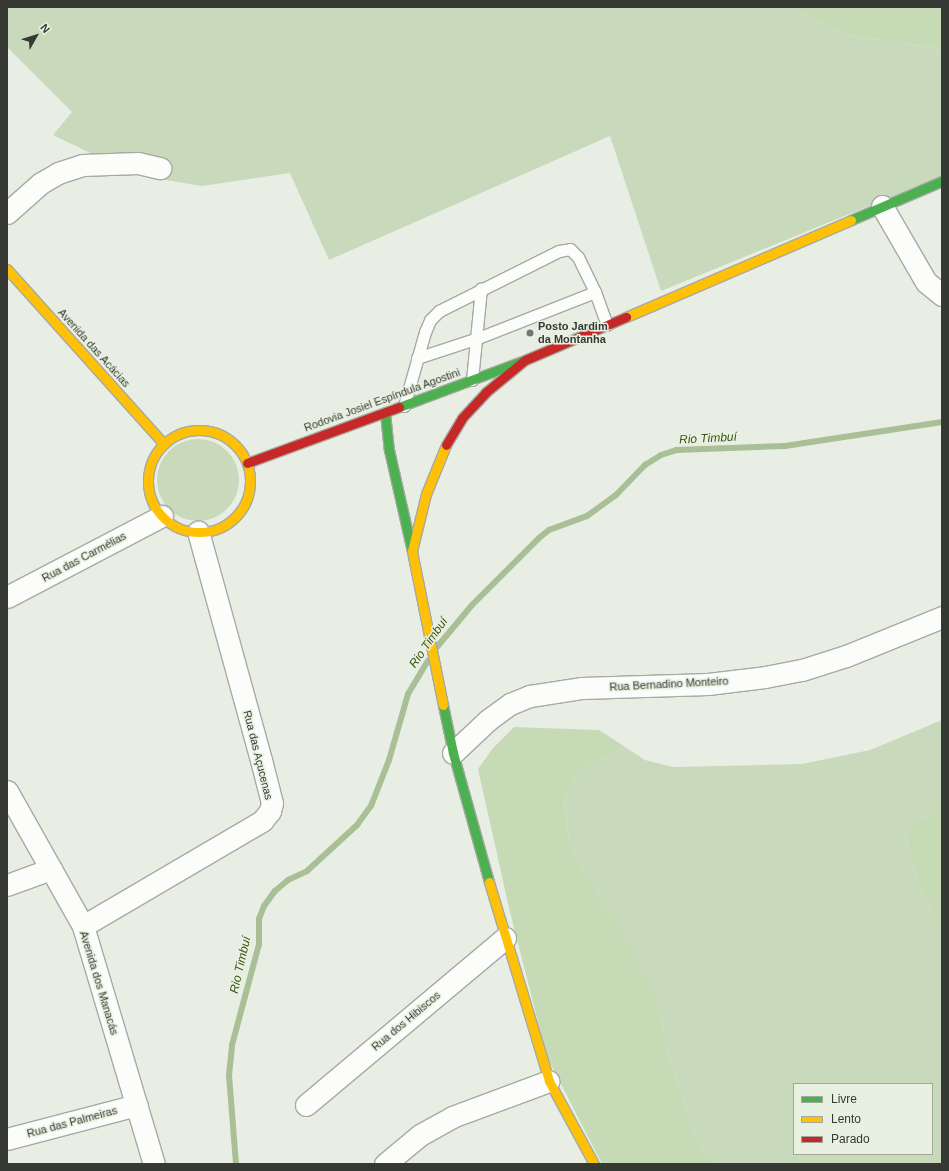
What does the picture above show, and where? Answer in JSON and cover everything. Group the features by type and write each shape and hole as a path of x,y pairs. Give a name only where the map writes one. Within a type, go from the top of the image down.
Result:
{"main road":[{"path":"412,551 426,494 441,454 462,418 486,392 525,360 942,181"},
{"name":"Avenida das Acácias","path":"7,269 164,444"},
{"name":"Rodovia Josiel Espíndula Agostini","path":"247,463 525,360"},
{"path":"385,413 389,450 412,551 453,753 505,938 550,1081 562,1109 594,1164"},
{"path":"200,430 220,434 236,446 247,463 250,483 246,502 234,519 218,529 198,532 178,528 162,516 151,499 148,480 152,460 164,444 180,433 200,430"}],"street":[{"path":"7,213 41,183 58,173 82,165 132,163 160,168"},
{"path":"882,206 926,282 942,296"},
{"name":"Rua das Carmélias","path":"7,597 162,516"},
{"name":"Rua das Açucenas","path":"83,926 262,820 270,811 272,803 263,768 198,532"},
{"name":"Rua Bernadino Monteiro","path":"453,753 488,720 510,704 530,696 582,688 708,684 765,677 802,670 846,656 942,618"},
{"name":"Avenida dos Manacás","path":"7,791 83,926 154,1164"},
{"path":"7,885 51,869"},
{"name":"Rua dos Hibiscos","path":"306,1105 505,938"},
{"path":"385,1164 420,1135 452,1117 550,1081"},
{"name":"Rua das Palmeiras","path":"7,1139 137,1105"}],"lane":[{"path":"404,406 417,358 430,320 439,311 482,288 558,252 570,249 578,257 595,292 607,325"},
{"path":"472,380 478,338 482,288"},
{"path":"417,358 478,338 595,292"}],"green space":[{"path":"7,7 792,7 846,35 942,49 942,176 661,291 610,136 329,260 290,173 202,186 136,175 53,135 72,112 7,47"},
{"path":"792,7 942,7 942,49 846,35"},
{"path":"190,439 206,439 221,446 232,457 239,472 239,488 236,496 227,509 214,518 206,521 190,521 175,514 164,503 157,488 157,472 164,457 175,446"},
{"path":"942,720 942,799 926,818 910,826 906,839 920,887 942,928 942,1164 714,1164 695,1138 665,1043 661,1015 613,917 570,847 564,798 577,777 591,765 625,747 645,760 673,767 802,764 870,750"},
{"path":"514,727 599,730 625,747 591,765 577,777 564,798 570,847 613,917 652,990 661,1015 665,1043 695,1138 714,1164 602,1164 547,1057 510,912 478,769 493,748"},
{"path":"942,799 942,928 920,887 906,839 910,826 926,818"}],"waterway":[{"name":"Rio Timbuí","path":"437,647 472,605 539,538 549,530 587,516 616,495 645,465 661,455 676,450 785,446 942,422"},
{"name":"Rio Timbuí","path":"236,1164 229,1075 232,1045 259,944 259,919 264,906 275,891 288,880 307,871 357,825 371,806 389,760 408,694 428,661"}],"traffic: fast":[{"path":"851,220 942,181"},
{"path":"399,407 522,361"},
{"path":"385,413 389,450 412,551"},
{"path":"443,705 453,753 489,882"}],"traffic: slow":[{"path":"626,317 851,220"},
{"path":"7,269 164,444"},
{"path":"199,430 218,434 235,445 246,462 250,481 246,500 235,517 218,528 199,532 180,528 163,517 152,500 148,481 152,462 163,445 180,434 199,430"},
{"path":"443,705 412,551 426,494 446,445"},
{"path":"489,882 549,1081 594,1164"}],"traffic: jam":[{"path":"446,445 462,418 486,392 525,360 626,317"},
{"path":"247,463 399,407"}],"place":[{"name":"Posto Jardim da Montanha","path":"530,333"}]}
